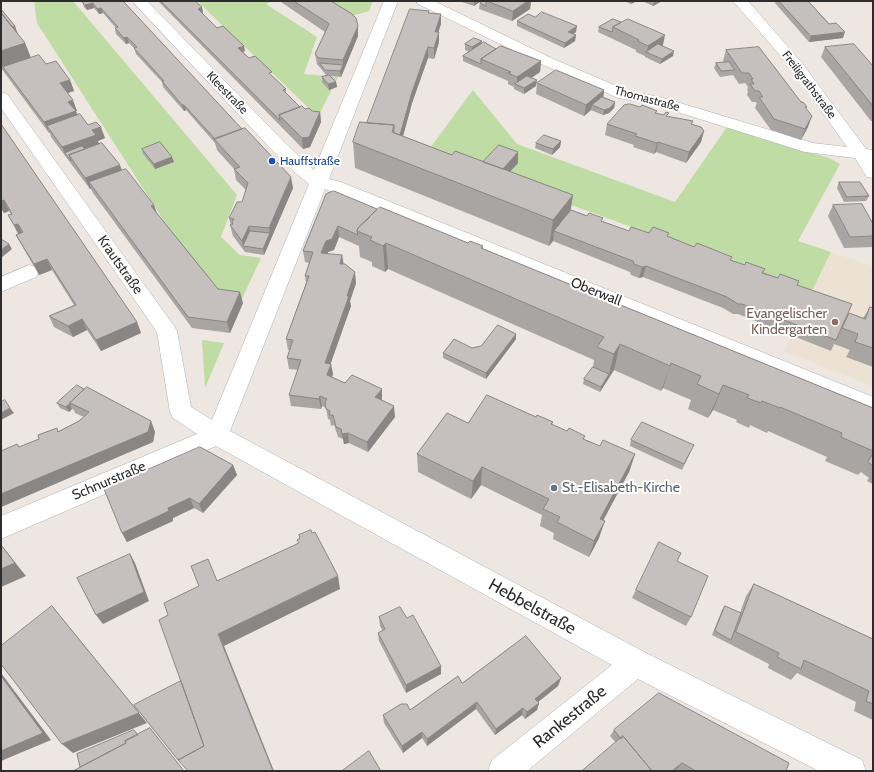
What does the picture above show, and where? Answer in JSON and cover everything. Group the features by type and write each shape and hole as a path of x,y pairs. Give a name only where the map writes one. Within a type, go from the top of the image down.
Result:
{"street":[{"name":"Kleestraße","path":"139,1 279,147 318,182"},
{"path":"217,435 391,1"},
{"name":"Thomastraße","path":"424,1 523,50 624,95 654,100 812,148 867,155"},
{"name":"Freiligrathstraße","path":"740,1 797,66 867,155 873,173"},
{"name":"Krautstraße","path":"1,97 167,331 181,412 217,435"},
{"name":"Oberwall","path":"318,182 335,186 873,406"},
{"path":"1,285 29,272"},
{"name":"Schnurstraße","path":"1,528 217,435"},
{"name":"Hebbelstraße","path":"217,435 636,663 851,771"},
{"name":"Rankestraße","path":"503,771 636,663"}],"shaded area":[{"name":"Evangelischer Kindergarten","path":"831,252 873,266 873,386 784,351"}],"green space":[{"path":"34,1 73,1 237,195 221,237 240,255 261,258 240,303 222,296 164,221 37,23"},
{"path":"197,1 272,1 266,4 317,37 304,74 338,77 318,117"},
{"path":"326,1 373,1 369,11 351,16"},
{"path":"473,90 517,144 675,202 727,127 829,158 840,164 798,241 831,252 811,293 427,152"},
{"path":"202,340 224,343 205,388"}],"building":[{"path":"82,1 123,1 242,129 215,139 184,105 182,105 162,81 164,81 134,48 137,47 127,37 124,38 115,28 118,27 101,8 97,9 93,3 85,5"},
{"path":"161,1 195,1 202,7 198,9 217,28 223,26 244,46 238,48 249,58 255,56 272,72 269,73 286,89 283,90 300,107 279,115 280,120"},
{"path":"294,1 331,1 356,18 358,26 343,60 319,58 315,54 329,24"},
{"path":"486,1 486,6 480,3"},
{"path":"487,1 528,1 513,11"},
{"path":"779,1 808,1 829,24 836,23 845,32 811,36"},
{"path":"1,9 15,26 12,27 1,14"},
{"path":"410,9 441,14 435,32 439,32 434,48 428,47 412,92 400,135 394,133 394,125 367,123"},
{"path":"542,12 577,26 568,32 576,35 565,43 517,21 528,14 535,17"},
{"path":"2,14 25,43 1,51"},
{"path":"613,19 621,22 613,27 612,32 599,27"},
{"path":"628,19 665,35 648,46 613,27"},
{"path":"474,38 482,41 472,47 465,44"},
{"path":"484,42 496,49 481,59 481,64 463,56"},
{"path":"658,44 674,51 662,59 646,52"},
{"path":"854,44 873,66 873,106 825,47"},
{"path":"501,46 541,61 517,77 508,73 511,72 481,59"},
{"path":"759,47 801,102 803,102 807,107 805,107 812,116 805,129 774,119 759,97 763,97 759,91 755,91 750,84 754,84 749,73 742,73 726,50"},
{"path":"39,55 46,64 56,61 70,80 60,83 73,100 68,102 76,111 44,122 3,67"},
{"path":"729,62 735,70 721,71 716,63"},
{"path":"320,63 343,65 340,71 325,70"},
{"path":"556,70 604,90 586,105 537,83"},
{"path":"329,75 336,82 328,84 322,77"},
{"path":"527,76 537,80 524,88 515,84"},
{"path":"602,97 615,102 610,108 604,110 592,105"},
{"path":"630,104 640,107 642,105 657,111 655,113 664,115 666,112 669,113 666,116 693,121 691,124 701,127 704,131 689,152 635,136 637,134 607,124 624,105"},
{"path":"302,106 305,109 309,108 312,111 320,112 309,137 302,138 279,115"},
{"path":"80,114 88,125 96,122 101,127 92,130 96,135 62,147 47,126"},
{"path":"360,122 394,125 392,132 452,155 455,151 573,195 553,220 353,142"},
{"path":"1,124 137,322 96,340 82,319 68,326 49,316 76,305 47,259 34,264 16,235 23,232 18,224 14,225 8,215 12,214 4,200 1,201"},
{"path":"245,128 291,177 269,228 249,226 242,241 230,225 233,224 232,222 234,219 229,218 237,202 242,202 248,183 234,169 240,167 214,139"},
{"path":"544,135 561,141 553,149 536,143"},
{"path":"160,142 172,157 154,164 142,149"},
{"path":"102,143 120,165 85,178 69,155"},
{"path":"499,145 518,152 503,169 483,162"},
{"path":"82,146 85,149 69,155 71,161 65,153"},
{"path":"126,169 154,205 151,206 218,289 240,292 227,322 188,317 89,182"},
{"path":"839,182 860,182 869,196 847,197"},
{"path":"334,191 377,209 358,228 358,235 338,226 332,239 326,241 321,253 342,255 340,264 345,264 355,272 347,296 349,296 325,363 331,364 327,375 345,383 352,375 382,389 375,397 394,406 367,442 348,433 342,434 341,429 336,427 333,415 329,415 330,411 326,409 325,402 327,399 320,396 319,399 289,395 301,360 287,358 293,340 286,339 309,276 305,276 313,252 303,251 326,194"},
{"path":"862,204 873,224 873,236 850,237 833,205"},
{"path":"380,207 468,243 470,241 483,246 481,248 873,408 873,451 841,437 842,433 780,407 747,398 749,395 723,385 719,394 697,384 701,376 671,363 670,366 620,344 614,354 597,347 604,337 386,243 383,246 370,240 372,237 357,231 358,228"},
{"path":"571,210 587,216 589,213 603,218 601,221 629,231 631,227 649,233 653,227 669,233 667,236 694,247 697,243 732,257 730,260 745,265 746,262 765,269 762,273 778,278 780,274 799,281 797,285 852,304 836,340 742,304 738,304 727,297 646,266 642,267 634,264 633,261 554,231"},
{"path":"250,231 270,233 263,249 243,246"},
{"path":"1,239 9,244 1,250"},
{"path":"870,307 873,308 873,348 855,342 858,334 842,328 849,313 865,319"},
{"path":"498,325 516,334 486,373 443,353 454,339 472,348 481,346"},
{"path":"593,367 609,374 601,387 584,379"},
{"path":"77,385 84,389 70,403 71,405 69,404 66,407 57,403"},
{"path":"87,387 151,421 148,432 1,494 1,451 17,444 19,447 39,439 38,435 57,428 58,432 79,421 89,412 70,403"},
{"name":"St.-Elisabeth-Kirche","path":"487,395 536,417 537,415 553,422 551,424 567,431 569,428 585,436 583,439 600,446 603,440 635,454 600,519 605,521 594,541 557,522 560,517 543,509 549,499 482,467 473,481 417,454 447,413 468,423"},
{"path":"5,400 10,408 1,413 1,402"},
{"path":"642,422 694,445 684,464 631,440"},
{"path":"200,447 233,465 199,504 190,498 168,508 169,511 122,533 104,489"},
{"path":"873,454 873,466 868,462"},
{"path":"311,530 312,533 315,532 338,576 218,634 273,771 188,771 178,760 204,746 159,620 168,615 164,603 199,586 191,566 208,559 217,581 299,543 297,540 300,538 299,535"},
{"path":"659,542 681,553 677,561 708,576 691,617 636,590"},
{"path":"1,545 15,563 1,569"},
{"path":"130,554 144,592 96,615 77,578"},
{"path":"754,584 873,639 873,704 866,701 869,691 804,660 801,669 777,657 779,653 736,632"},
{"path":"52,606 139,713 62,744 1,664 1,646"},
{"path":"725,606 741,613 731,640 715,631"},
{"path":"400,607 407,618 413,615 441,666 406,685 378,633 385,629 379,617"},
{"path":"526,636 561,678 535,699 539,703 527,712 523,708 496,729 477,702 427,739 422,732 402,746 383,715 401,704 407,704 410,710 458,676 462,683"},
{"path":"1,676 43,733 1,751"},
{"path":"181,681 204,746 178,760 134,705"},
{"path":"659,693 789,763 786,771 696,771 682,763 672,771 652,771 623,736 621,739 614,730"},
{"path":"150,728 184,771 73,771 126,743 125,741"},
{"path":"134,730 138,735 125,741 126,743 80,767 77,754"},
{"path":"623,736 652,771 582,771"},
{"path":"369,751 381,771 342,771"}],"place":[{"name":"Hauffstraße","path":"272,161"},
{"name":"Evangelischer Kindergarten","path":"835,322"},
{"name":"St.-Elisabeth-Kirche","path":"554,488"}]}
